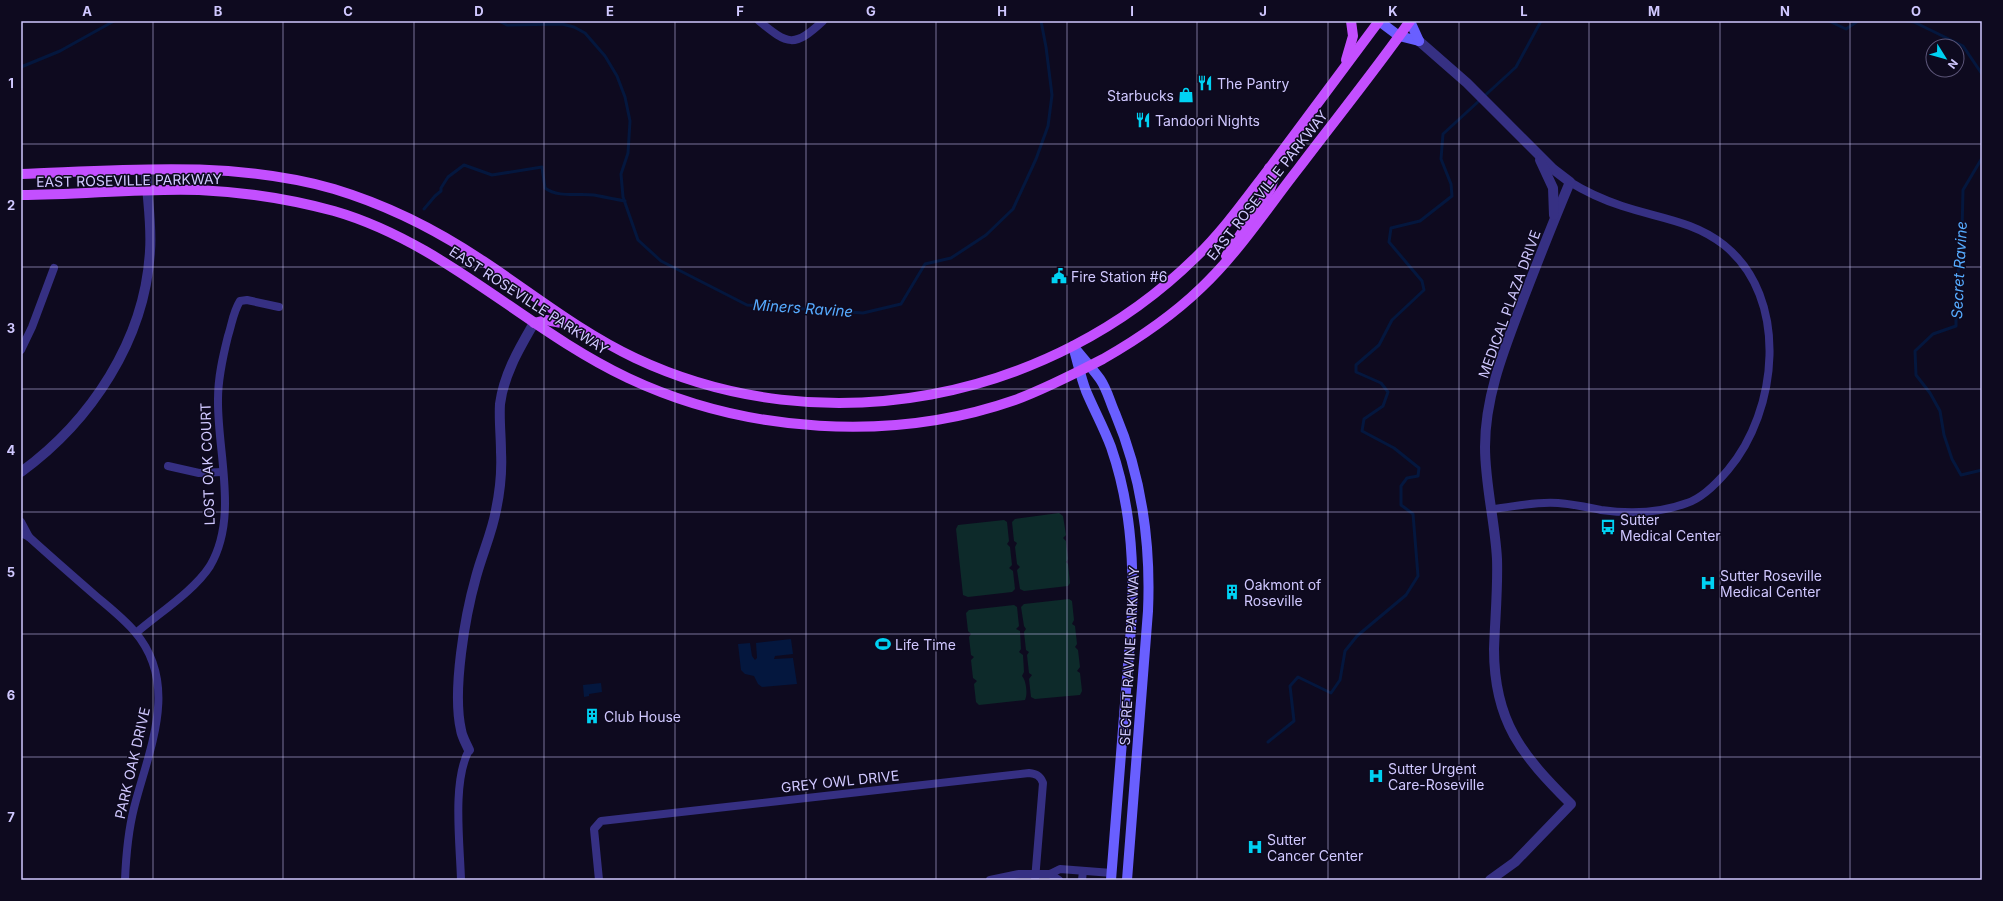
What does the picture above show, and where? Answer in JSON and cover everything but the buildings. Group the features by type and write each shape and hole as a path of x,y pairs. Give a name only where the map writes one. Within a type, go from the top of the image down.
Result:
{"main road":[{"path":"1337,77 1352,41 1351,21"},
{"path":"1379,21 1399,36 1419,41"},
{"name":"EAST ROSEVILLE PARKWAY","path":"21,174 188,169 257,173 312,184 360,198 422,224 461,246 580,328 638,359 680,376 755,396 790,402 833,404 888,402 948,392 1014,373 1056,355 1128,313 1182,270 1214,239 1379,21"},
{"path":"1410,21 1419,41"},
{"name":"EAST ROSEVILLE PARKWAY","path":"21,195 198,190 254,194 308,205 355,218 404,239 452,266 534,323 595,361 657,391 737,415 803,425 877,425 952,417 1012,401 1080,371 1138,338 1200,290 1218,272 1265,215 1285,186 1410,21"},
{"path":"1218,272 1233,244 1270,190 1274,178 1269,168"},
{"path":"534,323 546,320 580,328"},
{"name":"SECRET RAVINE PARKWAY","path":"1073,346 1101,380 1131,456 1143,506 1147,537 1149,572 1148,611 1126,880"},
{"name":"SECRET RAVINE PARKWAY","path":"1073,346 1086,390 1111,447 1120,476 1127,509 1131,539 1133,580 1132,615 1111,876"},
{"path":"1111,876 1126,880"}],"street":[{"path":"759,21 779,38 788,41 800,39 809,34 823,21"},
{"path":"1419,41 1467,82 1537,153 1570,182 1587,192 1621,206 1690,224 1714,238 1736,256 1753,281 1766,320 1769,363 1765,395 1753,432 1737,460 1711,488 1688,503 1662,509 1632,512 1617,512 1557,502 1538,502 1492,509"},
{"path":"1537,153 1553,188 1553,225"},
{"path":"21,472 58,442 84,413 107,381 125,345 140,305 148,270 150,233 146,170"},
{"name":"MEDICAL PLAZA DRIVE","path":"1490,880 1520,858 1571,804 1526,756 1513,736 1504,716 1498,693 1494,649 1497,559 1485,456 1489,404 1504,349 1570,182"},
{"path":"21,350 32,327 54,268"},
{"name":"LOST OAK COURT","path":"136,633 197,581 212,560 221,541 225,514 218,414 219,384 224,353 235,309 240,302 247,300 279,307"},
{"path":"461,880 460,780 464,760 469,750 461,730 458,706 465,625 472,592 491,530 498,497 502,455 500,404 504,385 514,359 534,323"},
{"path":"168,466 199,474 222,472"},
{"name":"PARK OAK DRIVE","path":"21,522 29,537"},
{"name":"PARK OAK DRIVE","path":"21,533 29,537 136,633 151,660 156,673 159,688 159,705 129,831 125,880"},
{"name":"GREY OWL DRIVE","path":"599,880 594,829 601,821 1029,773 1036,774 1040,777 1042,783 1035,877"},
{"path":"990,880 1008,875 1035,877 1050,874 1060,869 1111,876"},
{"path":"1082,880 1083,871"},
{"path":"1050,874 1058,880"}],"green space":[{"path":"1059,513 1063,516 1066,535 1063,538 1066,541 1068,559 1066,562 1068,564 1070,583 1068,586 1024,591 1020,589 1017,570 1020,567 1017,564 1015,547 1017,543 1014,541 1012,522 1015,519"},
{"path":"1004,520 1007,522 1009,541 1007,544 1010,547 1012,565 1009,568 1013,571 1015,589 1012,592 968,597 963,595 956,529 958,525"},
{"path":"1069,599 1072,601 1074,620 1072,624 1075,626 1077,644 1075,647 1078,650 1080,667 1077,671 1080,673 1082,691 1080,695 1035,699 1031,697 1029,679 1032,675 1029,673 1027,655 1029,652 1026,650 1024,632 1026,629 1024,626 1021,607 1024,604"},
{"path":"1014,605 1017,607 1019,626 1016,629 1020,631 1021,649 1019,652 1023,655 1024,672 1022,676 1026,687 1025,700 979,705 976,702 974,684 977,681 973,678 971,660 974,657 971,655 969,637 971,634 968,631 966,613 969,610"}],"water":[{"path":"791,639 793,654 775,656 774,659 793,658 797,684 762,687 758,684 754,676 745,674 741,670 738,644 750,643 752,656 755,660 757,658 756,643"},
{"path":"601,683 602,692 589,694 589,696 584,697 583,685"}],"waterway":[{"name":"Miners Ravine","path":"21,67 60,51 114,21"},
{"name":"Miners Ravine","path":"499,21 507,25 562,24 574,27 585,33 605,56 617,76 625,97 630,121 628,153 621,174 623,197 638,240 661,261 747,305 863,313 901,304 925,264 951,258 986,235 1013,209 1036,159 1048,126 1052,95 1041,21"},
{"path":"1268,742 1294,721 1290,686 1298,677 1331,693 1340,680 1345,651 1357,636 1406,595 1418,576 1413,514 1401,505 1401,486 1407,478 1418,476 1419,468 1394,448 1362,431 1364,419 1383,406 1388,392 1381,383 1356,372 1356,365 1379,345 1392,320 1424,290 1422,281 1389,242 1391,228 1420,221 1452,196 1451,184 1441,159 1443,134 1516,67 1541,21"},
{"name":"Secret Ravine","path":"1829,21 1846,29 1858,21"},
{"name":"Secret Ravine","path":"1907,21 1914,22 1963,46 1982,74"},
{"name":"Secret Ravine","path":"1982,158 1963,190 1962,232 1956,295 1956,326 1933,334 1915,351 1916,375 1930,393 1940,411 1944,435 1952,459 1961,475 1982,470"},
{"path":"424,209 441,191 441,188 448,177 464,165 492,175 542,167 545,188 550,191 562,194 594,195 625,201"}],"place":[{"name":"The Pantry","path":"1205,83"},
{"name":"Starbucks","path":"1186,95"},
{"name":"Tandoori Nights","path":"1143,120"},
{"name":"Fire Station #6","path":"1059,276"},
{"name":"Sutter Medical Center","path":"1608,527"},
{"name":"Sutter Roseville Medical Center","path":"1708,583"},
{"name":"Oakmont of Roseville","path":"1232,592"},
{"name":"Life Time","path":"883,644"},
{"name":"Club House","path":"592,716"},
{"name":"Sutter Urgent Care-Roseville","path":"1376,776"},
{"name":"Sutter Cancer Center","path":"1255,847"}]}
